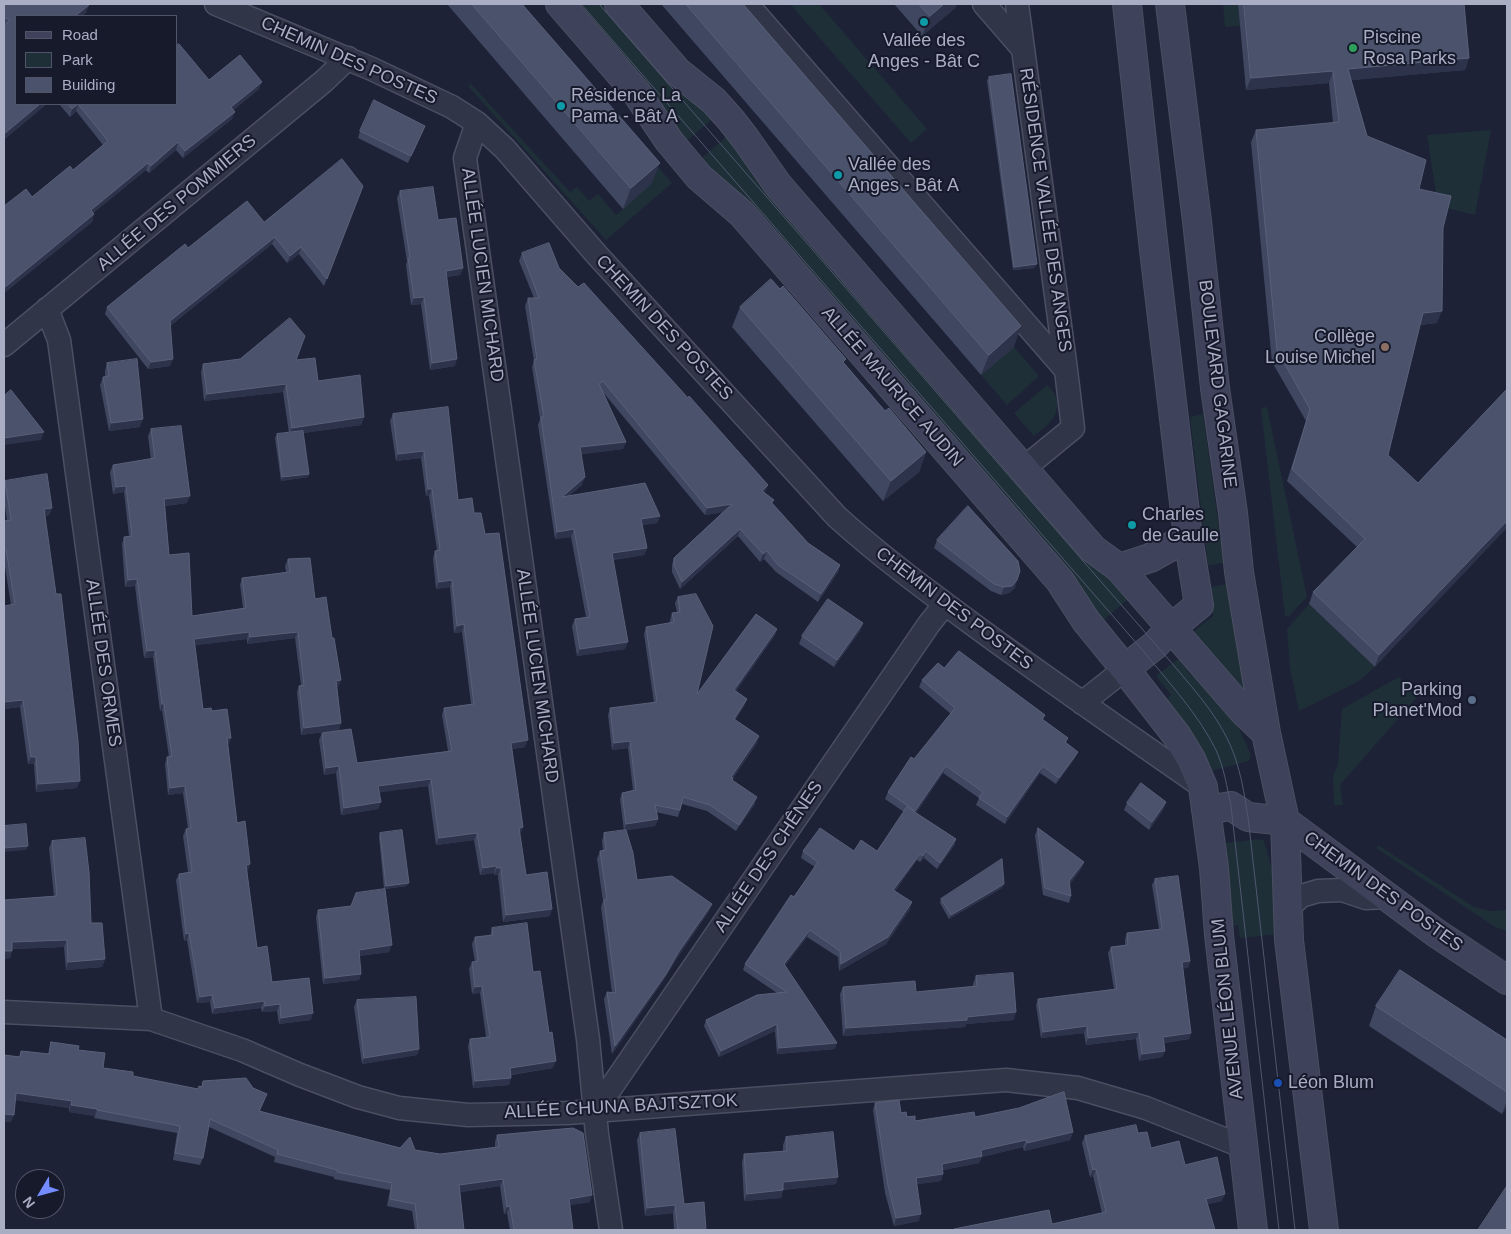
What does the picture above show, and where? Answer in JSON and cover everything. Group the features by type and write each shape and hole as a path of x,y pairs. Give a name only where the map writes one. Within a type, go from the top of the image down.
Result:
{"main road":[{"name":"ALLÉE MAURICE AUDIN","path":"560,4 636,92 669,141 699,177 742,214 1060,581 1086,622 1176,736 1191,759 1204,798"},
{"path":"619,4 678,72 714,101 731,120 746,138 778,185 1093,549 1119,568 1244,712 1266,733"},
{"path":"1125,669 1199,605 1188,538 1127,4"},
{"name":"BOULEVARD GAGARINE","path":"1170,4 1197,221 1215,388 1233,514 1239,572 1266,733 1284,821"},
{"path":"1119,568 1150,558 1188,538"},
{"path":"1204,798 1231,806 1248,816 1284,821 1289,940 1324,1230"},
{"name":"AVENUE LÉON BLUM","path":"1204,798 1214,868 1219,935 1253,1230"},
{"name":"CHEMIN DES POSTES","path":"1284,821 1436,933 1495,961 1507,980"}],"street":[{"name":"CHEMIN DES POSTES","path":"216,4 348,58 446,103 477,123 505,149 597,255 837,517 861,539 945,604 1082,703 1204,798"},
{"name":"RÉSIDENCE VALLÉE DES ANGES","path":"748,4 1066,370"},
{"name":"RÉSIDENCE VALLÉE DES ANGES","path":"984,4 1023,49"},
{"name":"RÉSIDENCE VALLÉE DES ANGES","path":"1017,4 1073,428 1023,468"},
{"name":"ALLÉE DES POMMIERS","path":"4,345 324,81 348,58"},
{"name":"ALLÉE LUCIEN MICHARD","path":"477,123 466,158 588,1039 595,1111 611,1230"},
{"name":"ALLÉE DES ORMES","path":"48,309 59,340 151,1019"},
{"name":"ALLÉE DES CHÊNES","path":"595,1111 918,640 945,604"},
{"path":"1082,703 1125,669"},
{"path":"1288,908 1301,896 1318,891 1342,890 1366,898 1389,898"},
{"name":"ALLÉE CHUNA BAJTSZTOK","path":"4,1012 151,1019 242,1050 358,1097 399,1108 468,1115 567,1113 1006,1080 1078,1088 1146,1108 1244,1147"}],"green space":[{"path":"517,4 672,183 606,240 468,86 471,84 570,192 577,187 589,201 598,194 616,215 652,183"},
{"path":"571,4 608,4 716,116 683,144"},
{"path":"790,4 819,4 927,129 911,143"},
{"path":"1223,4 1238,4 1240,26 1225,27"},
{"path":"1491,130 1475,215 1438,206 1427,135"},
{"path":"731,133 1132,596 1099,624 698,161"},
{"path":"1014,347 1039,376 1007,405 981,375"},
{"path":"1047,385 1055,395 1057,409 1052,420 1034,436 1014,413"},
{"path":"1267,407 1307,597 1288,617 1285,616 1261,408"},
{"path":"1203,414 1224,563 1208,565 1190,417"},
{"path":"1228,584 1247,691 1245,696 1193,632 1213,616 1211,587"},
{"path":"1309,604 1375,667 1359,681 1299,711 1290,668 1287,629"},
{"path":"1178,659 1192,676 1198,672 1236,722 1251,755 1249,761 1211,771 1185,726 1166,699 1171,695 1156,676"},
{"path":"1399,677 1418,696 1340,785 1343,805 1334,805 1333,776 1338,764 1342,709"},
{"path":"1260,839 1264,841 1273,873 1279,934 1240,938 1238,925 1225,927 1221,847 1225,843"},
{"path":"1378,845 1474,907 1490,911 1507,910 1507,931 1495,927 1376,848"}],"building":[{"path":"4,4 89,5 76,15 15,15 15,105 39,105 4,134 4,26 10,20 4,17"},
{"path":"472,4 522,4 660,163 631,188"},
{"path":"686,4 743,4 1021,326 989,355"},
{"path":"919,4 944,4 930,16"},
{"path":"1244,4 1464,4 1469,58 1348,69 1367,136 1426,160 1419,189 1451,196 1443,228 1442,311 1423,313 1388,455 1418,483 1507,389 1507,521 1379,655 1313,592 1365,539 1292,469 1310,409 1277,350 1256,130 1339,122 1333,71 1251,78"},
{"path":"179,44 209,80 240,55 262,82 231,107 235,112 185,151 178,142 151,166 148,163 91,210 94,214 4,288 4,206 26,189 32,197 70,166 73,170 108,141 79,105 178,105"},
{"path":"1011,74 1037,264 1014,267 989,77"},
{"path":"374,100 425,126 411,156 360,131"},
{"path":"69,105 77,105 72,109"},
{"path":"342,159 363,186 327,279 301,247 290,256 275,237 170,321 173,359 151,362 107,307 185,244 188,248 247,201 264,222"},
{"path":"433,187 438,220 456,218 463,268 446,271 457,359 432,363 424,297 414,298 400,191"},
{"path":"549,243 559,268 578,287 584,283 688,398 689,396 768,485 762,491 774,500 771,502 808,543 840,565 821,594 778,565 767,551 763,554 740,529 682,582 674,565 674,558 732,504 707,508 603,381 599,384 626,442 580,447 585,477 562,497 645,483 660,516 641,519 647,548 612,553 628,642 580,649 575,619 590,617 574,529 557,532 541,417 544,417 534,360 537,359 528,298 539,298 522,253"},
{"path":"771,279 780,289 783,286 846,359 843,362 885,411 889,408 926,452 891,481 740,307"},
{"path":"290,318 305,336 296,360 315,358 318,381 360,375 364,417 292,428 286,384 207,394 203,364 240,359"},
{"path":"137,359 143,419 111,423 103,377 109,376 107,363"},
{"path":"11,390 44,432 4,438 4,396"},
{"path":"448,407 458,500 472,498 474,513 481,513 485,534 499,533 528,740 511,743 523,827 519,828 526,875 547,872 552,909 506,915 501,868 496,866 483,868 477,833 439,838 431,779 378,786 381,802 344,808 339,766 326,768 322,733 351,729 357,763 452,751 444,708 474,704 464,624 457,626 452,580 439,582 435,551 440,550 432,489 428,489 424,451 398,454 393,414"},
{"path":"181,426 190,496 164,499 169,555 189,553 192,616 246,608 242,578 290,572 288,559 310,558 315,599 326,597 341,680 336,681 341,723 304,728 299,686 304,685 298,632 250,637 249,632 194,639 203,709 211,708 212,711 227,709 231,738 227,738 237,823 245,821 250,864 246,865 257,948 267,946 272,982 309,978 313,1013 281,1018 280,1004 265,1006 264,1001 215,1008 212,995 200,997 189,933 186,934 179,874 192,872 186,829 191,828 185,786 170,788 167,757 172,756 164,704 162,704 155,650 147,651 137,579 128,580 124,537 132,536 126,486 116,487 113,465 155,458 151,429"},
{"path":"303,431 309,474 282,477 277,434"},
{"path":"47,474 52,508 44,509 56,594 61,594 78,741 80,781 38,784 36,757 31,757 23,700 4,702 4,606 15,604 6,549 4,549 4,521 11,520 5,481"},
{"path":"968,506 1018,561 1020,571 1017,580 1012,586 1004,587 994,584 937,540"},
{"path":"696,594 713,626 697,694 756,614 777,629 734,690 747,699 734,719 759,736 731,777 733,778 732,780 757,797 739,825 710,805 683,797 680,810 655,805 658,819 626,824 622,793 636,790 630,741 614,743 610,708 657,702 646,627 674,622 672,613 680,612 678,597"},
{"path":"828,599 863,623 837,660 802,636"},
{"path":"959,651 1045,715 1042,719 1068,738 1065,742 1078,752 1059,778 1043,766 1007,817 979,798 983,792 946,766 915,811 888,792 911,757 914,759 955,708 922,680 938,663 944,668"},
{"path":"1141,783 1166,802 1152,822 1127,803"},
{"path":"907,807 956,839 940,863 926,851 923,856 920,854 893,890 912,902 888,937 841,964 840,951 810,930 784,964 837,1043 779,1048 777,1024 721,1051 706,1020 757,995 787,992 745,964 791,895 794,897 818,862 803,851 820,828 854,851 861,840 877,851"},
{"path":"26,824 28,846 4,848 4,826"},
{"path":"1038,828 1084,862 1069,881 1071,896 1045,888"},
{"path":"402,830 409,883 386,886 380,833"},
{"path":"626,830 633,853 637,880 672,876 712,904 679,951 666,974 615,1046 607,992 616,993 604,900 607,899 600,851 606,850 604,833"},
{"path":"85,838 89,872 91,923 102,923 105,959 68,962 67,940 12,942 12,951 4,951 4,900 57,896 52,841"},
{"path":"1002,859 1004,884 951,915 941,899"},
{"path":"1178,876 1190,961 1182,962 1191,1033 1163,1037 1165,1051 1142,1054 1139,1032 1088,1038 1087,1026 1043,1032 1038,999 1117,989 1111,947 1128,945 1127,933 1162,929 1155,879"},
{"path":"385,889 392,945 359,950 361,974 325,978 318,910 351,906 356,893"},
{"path":"527,923 533,972 540,971 549,1033 552,1032 556,1061 510,1068 511,1078 475,1081 470,1039 490,1037 482,986 475,987 472,962 478,961 475,937 493,935 492,928"},
{"path":"1400,970 1507,1040 1507,1092 1376,1006"},
{"path":"1013,973 1016,1012 967,1017 967,1020 846,1028 843,987 915,981 916,992 977,986 976,976"},
{"path":"416,997 419,1049 364,1058 357,1000"},
{"path":"51,1042 79,1046 78,1050 105,1053 103,1068 133,1072 133,1076 198,1089 199,1086 202,1087 203,1081 246,1078 253,1088 267,1094 259,1111 400,1148 410,1137 415,1150 440,1154 499,1147 497,1135 573,1128 583,1133 592,1195 569,1199 573,1230 514,1230 510,1206 507,1207 503,1179 459,1185 464,1230 418,1230 415,1204 390,1199 392,1183 337,1172 337,1170 277,1154 278,1150 210,1119 203,1158 175,1153 180,1126 71,1105 72,1101 16,1093 14,1115 4,1114 4,1055 20,1057 21,1051 49,1054"},
{"path":"1064,1092 1073,1132 1027,1143 1026,1140 981,1150 982,1156 942,1164 943,1174 916,1178 921,1214 896,1218 888,1185 875,1103 899,1100 901,1113 906,1112 907,1117 915,1116 915,1121 974,1112 975,1117 1019,1108"},
{"path":"1136,1125 1138,1133 1147,1132 1151,1148 1179,1141 1185,1165 1217,1157 1225,1194 1206,1199 1215,1230 954,1229 1049,1210 1052,1224 1106,1212 1096,1169 1093,1170 1085,1136"},
{"path":"675,1129 684,1204 704,1202 706,1230 678,1230 675,1205 647,1208 640,1133"},
{"path":"833,1132 838,1177 783,1182 783,1190 747,1194 744,1154 787,1151 786,1137"},
{"path":"1507,1186 1507,1230 1478,1230"}],"tram line":[{"path":"581,4 1145,653 1183,700 1209,737 1221,764 1231,806 1279,1230"},
{"path":"599,4 1170,661 1210,710 1227,737 1243,785 1248,817 1295,1230"}],"place":[{"name":"Vallée des Anges - Bât C","path":"924,22"},
{"name":"Piscine Rosa Parks","path":"1353,48"},
{"name":"Résidence La Pama - Bât A","path":"561,106"},
{"name":"Vallée des Anges - Bât A","path":"838,175"},
{"name":"Collège Louise Michel","path":"1385,347"},
{"name":"Charles de Gaulle","path":"1132,525"},
{"name":"Parking Planet'Mod","path":"1472,700"},
{"name":"Léon Blum","path":"1278,1083"}]}
